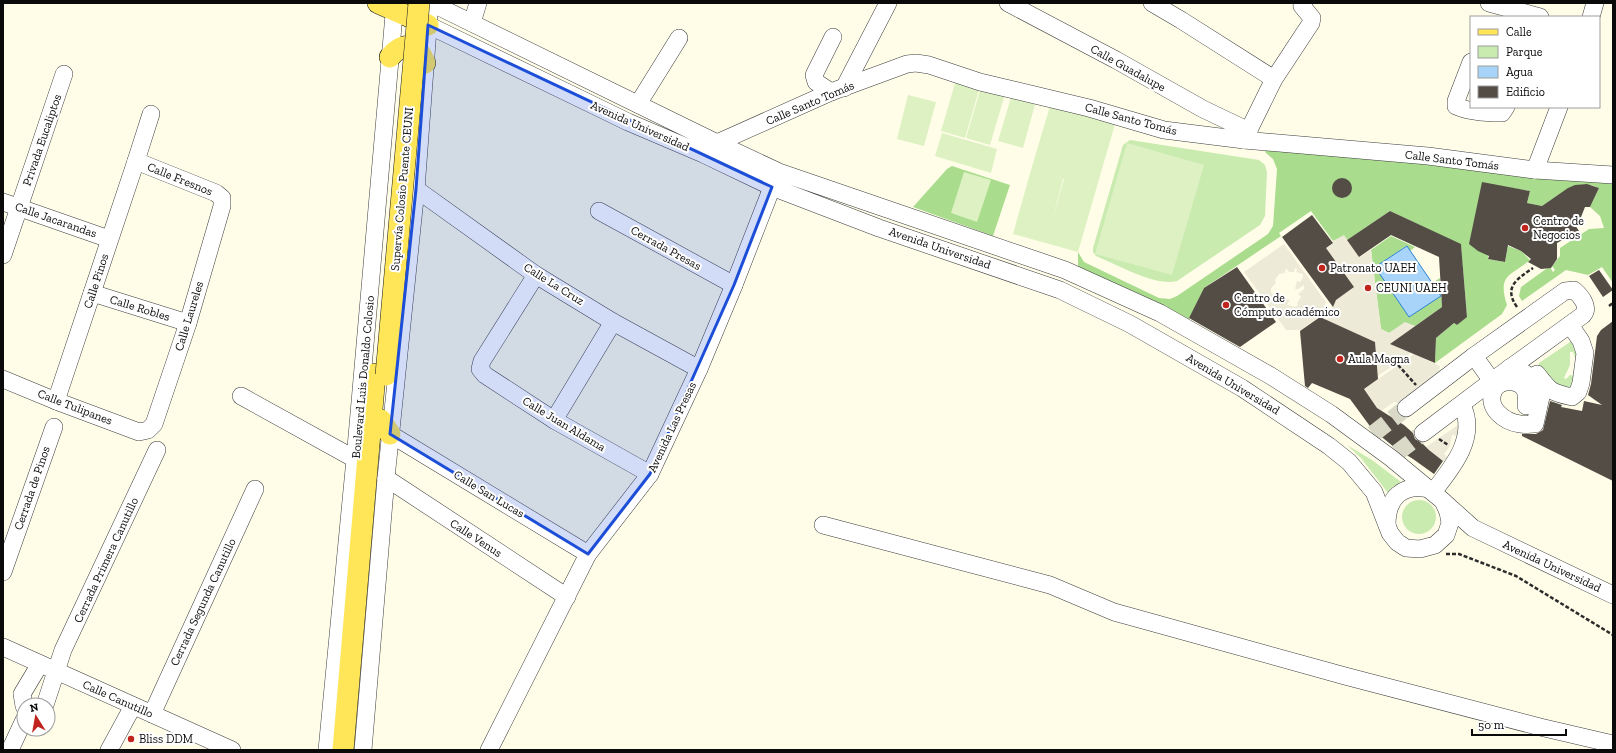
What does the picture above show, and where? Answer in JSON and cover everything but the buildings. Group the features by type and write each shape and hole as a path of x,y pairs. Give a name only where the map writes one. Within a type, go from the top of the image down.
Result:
{"main road":[{"name":"Supervía Colosio Puente CEUNI","path":"380,375 419,3"},
{"name":"Supervía Colosio Puente CEUNI","path":"380,375 393,5"},
{"name":"Avenida Universidad","path":"393,5 428,25"},
{"path":"390,58 399,48 405,46 412,47 419,50 425,63"},
{"path":"343,750 380,375"},
{"path":"353,750 375,426"}],"street":[{"name":"Avenida Universidad","path":"430,3 779,172 1066,270 1160,313 1272,376 1369,437 1394,456 1473,528 1613,595"},
{"name":"Boulevard Luis Donaldo Colosio","path":"327,750 355,459 375,426 416,189 430,3"},
{"path":"472,23 478,3"},
{"path":"833,37 814,75 816,82 838,90 888,3"},
{"name":"Calle Guadalupe","path":"1008,3 1116,60 1246,135"},
{"path":"1152,3 1274,79"},
{"path":"1246,135 1274,79 1311,23 1312,18 1302,6 1304,3"},
{"path":"1591,16 1595,3"},
{"name":"Boulevard Luis Donaldo Colosio","path":"363,750 386,478 375,426 393,5"},
{"path":"1490,8 1534,16"},
{"name":"Avenida Universidad","path":"428,25 628,122 703,154 772,187 879,228 1060,290 1130,324 1242,388 1329,446 1349,462 1370,488 1390,533 1397,542 1406,548 1420,549"},
{"path":"638,104 679,38"},
{"name":"Calle Santo Tomás","path":"717,143 838,90 907,64 916,63 929,65 980,82 1089,108 1164,130 1246,135 1535,170 1613,175"},
{"path":"1470,65 1456,100 1456,106 1495,113 1502,113 1505,108"},
{"name":"Privada Eucaliptos","path":"3,255 64,74"},
{"path":"1535,170 1558,108"},
{"name":"Calle Pinos","path":"56,401 151,114"},
{"name":"Calle Fresnos","path":"136,161 216,193 222,198"},
{"name":"Avenida Las Presas","path":"489,750 588,554 650,474 699,369 779,172"},
{"name":"Calle La Cruz","path":"416,189 536,275 614,322 699,369"},
{"name":"Calle Laureles","path":"148,430 154,424 188,322 222,206 222,198"},
{"name":"Calle Jacarandas","path":"3,202 109,239"},
{"name":"Cerrada Presas","path":"599,211 734,285"},
{"name":"Calle Juan Aldama","path":"536,275 482,361 480,369 485,375 554,420 650,474"},
{"path":"1406,408 1474,356 1565,291 1571,290 1577,293 1585,304 1586,310 1583,315 1492,381 1462,405 1431,436"},
{"name":"Calle Robles","path":"92,293 188,322"},
{"path":"554,420 614,322"},
{"path":"1525,357 1548,389 1555,393 1572,397 1578,392 1581,383 1585,353 1581,341 1570,325"},
{"path":"1474,356 1492,381"},
{"path":"1509,368 1517,368 1526,374 1541,398 1535,424 1521,425 1511,422 1501,417 1493,405 1492,398 1494,390 1500,384 1508,381 1516,382 1522,386 1525,391 1526,406"},
{"name":"Calle Tulipanes","path":"3,378 56,401 139,432 148,430"},
{"path":"241,396 355,459"},
{"path":"1435,494 1458,459 1464,443 1467,419 1462,405"},
{"name":"Calle San Lucas","path":"375,426 588,554"},
{"name":"Cerrada de Pinos","path":"3,572 54,427"},
{"name":"Cerrada Primera Canutillo","path":"48,697 63,650 157,450"},
{"name":"Calle Venus","path":"386,478 567,597"},
{"path":"1387,525 1387,514 1390,504 1397,494 1406,489 1418,487 1435,494 1448,512 1450,523 1446,535 1435,545 1420,549"},
{"name":"Cerrada Segunda Canutillo","path":"152,714 255,489"},
{"path":"823,525 1050,585 1114,612 1337,674 1540,727 1613,744"},
{"name":"Avenida Universidad","path":"1446,535 1459,533 1492,537"},
{"name":"Calle Canutillo","path":"3,647 152,714 202,743 232,750"},
{"path":"22,697 22,694 40,664"},
{"path":"110,749 133,706"},
{"path":"10,750 16,737"}],"path":[{"path":"1517,307 1511,296 1512,285 1516,280 1533,268"},
{"path":"1609,306 1613,303"},
{"path":"1398,366 1419,388"},
{"path":"1431,436 1450,446"},
{"path":"1420,549 1435,554 1459,554 1516,576 1613,635"}],"highlighted area":[{"path":"428,25 772,187 734,285 650,474 588,554 390,434 416,189"}],"green space":[{"path":"956,80 980,86 965,138 941,131"},
{"path":"981,87 1005,94 990,145 966,138"},
{"path":"1012,94 1036,101 1023,148 998,141"},
{"path":"908,95 936,102 924,146 897,139"},
{"path":"1050,106 1115,124 1078,252 1013,234 1031,170","holes":["1031,170 1064,179 1052,221 1063,179"]},
{"path":"942,133 997,149 991,173 935,156"},
{"path":"1130,140 1259,160 1265,165 1267,172 1265,216 1260,225 1177,281 1158,281 1147,278 1096,256 1093,252 1093,248 1123,145"},
{"path":"1127,143 1204,165 1172,275 1095,254"},
{"path":"1266,146 1613,180 1613,283 1602,267 1588,275 1566,270 1522,301 1519,296 1521,287 1550,267 1553,272 1555,270 1552,266 1560,256 1560,248 1589,229 1604,228 1600,216 1590,207 1599,188 1591,185 1576,186 1569,189 1542,206 1527,203 1530,191 1482,183 1488,259 1505,262 1508,246 1521,251 1530,260 1512,273 1505,281 1504,295 1507,305 1502,314 1435,363 1436,338 1454,323 1457,325 1467,316 1461,245 1390,211 1347,240 1344,236 1333,241 1311,211 1279,233 1281,236 1204,288 1188,321 1078,267 1078,252 1084,262 1159,298 1170,299 1177,296 1268,234 1273,226 1277,169 1273,159 1265,152"},
{"path":"952,166 1010,185 993,236 913,207 947,169"},
{"path":"964,172 991,180 977,222 951,213"},
{"path":"1391,236 1415,247 1410,251 1406,246 1375,267 1440,297 1432,283 1440,278 1442,307 1415,326 1405,323 1389,333 1381,329 1371,250"},
{"path":"1573,340 1580,358 1575,357 1573,352 1570,352 1570,365 1564,378 1566,379 1570,375 1577,376 1569,391 1558,389 1538,367 1539,363"},
{"path":"1347,445 1372,460 1401,482 1391,488 1388,493 1361,458"},
{"path":"1419,500 1431,505 1436,517 1431,529 1419,534 1407,529 1402,517 1407,505"}],"shaded area":[{"path":"1344,235 1359,257 1371,250 1381,329 1389,333 1405,322 1415,326 1391,344 1411,353 1378,376 1375,342 1326,320 1336,300 1354,287 1326,248 1333,243 1333,241"},
{"path":"1284,244 1326,302 1320,316 1301,330 1286,330 1244,272","holes":["1295,268 1297,269 1296,272 1303,274 1303,278 1300,282 1297,281 1295,289 1298,289 1304,285 1304,289 1298,294 1301,297 1297,303 1298,305 1295,307 1287,305 1290,300 1287,299 1284,301 1286,298 1284,296 1278,301 1271,292 1271,288 1276,283 1275,280 1279,274 1285,273 1285,270 1287,269 1289,272 1294,272"]},
{"path":"1414,354 1440,366 1439,373 1398,403 1394,402 1381,411 1377,408 1364,389"},
{"path":"1465,420 1460,436 1452,435 1450,446 1444,454 1451,460 1447,464 1426,447"}],"water":[{"path":"1407,246 1441,296 1409,317 1375,267"}],"tunnel":[{"path":"1373,434 1406,408"},
{"path":"1397,453 1423,433"}],"place":[{"name":"Centro de Negocios","path":"1525,228"},
{"name":"Patronato UAEH","path":"1322,268"},
{"name":"CEUNI UAEH","path":"1368,288"},
{"name":"Centro de Cómputo académico","path":"1226,305"},
{"name":"Aula Magna","path":"1340,359"},
{"name":"Bliss DDM","path":"131,739"}]}
